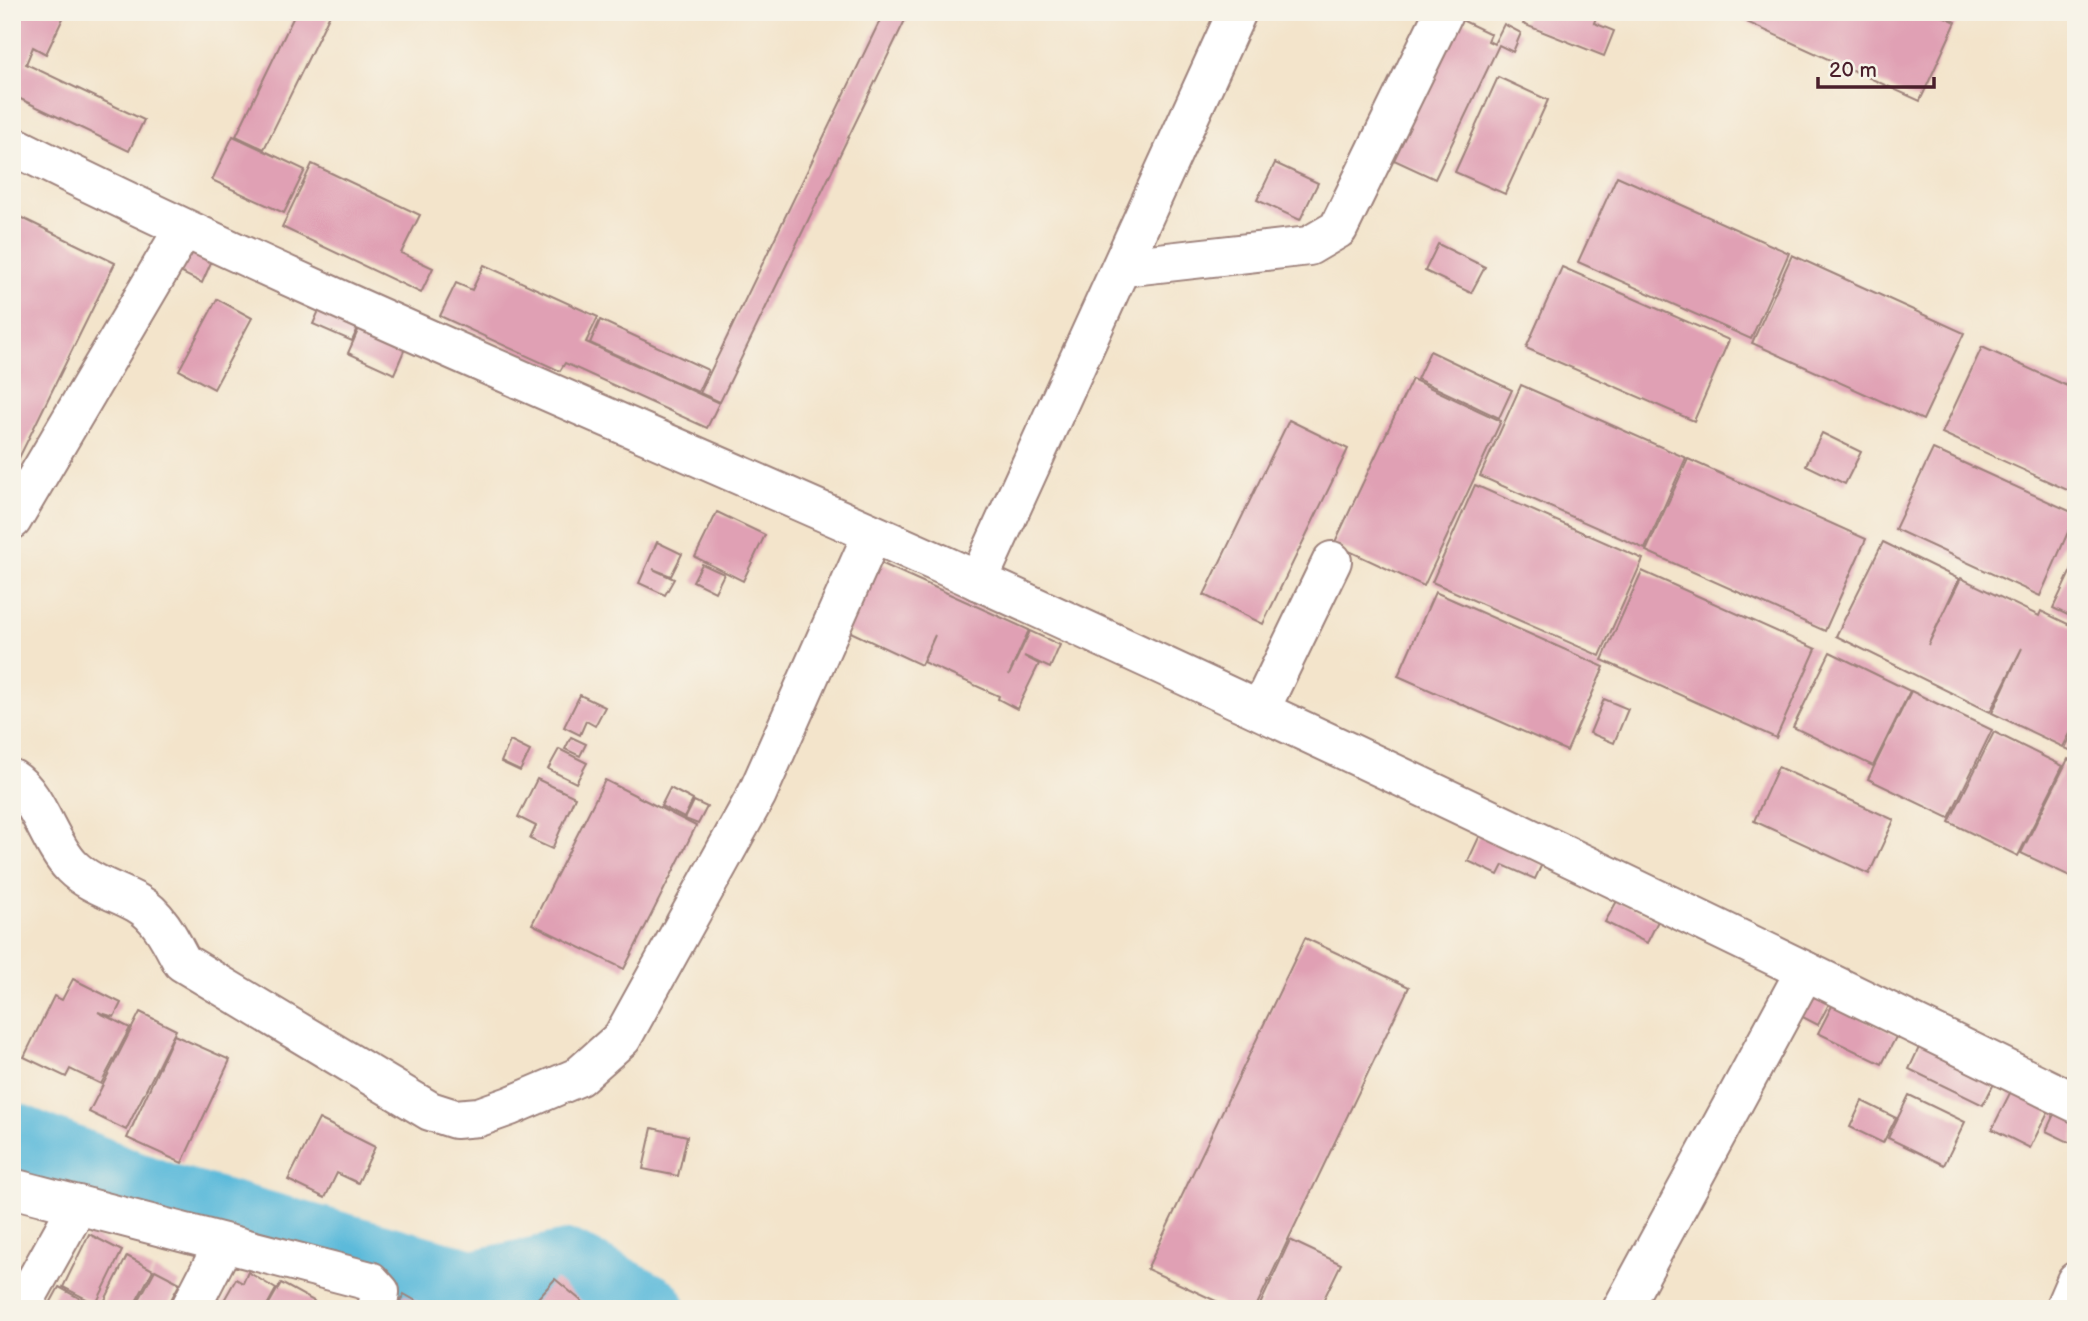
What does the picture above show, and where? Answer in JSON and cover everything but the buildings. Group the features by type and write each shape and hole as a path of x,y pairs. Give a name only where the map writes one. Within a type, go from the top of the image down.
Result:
{"street":[{"path":"978,581 1237,12"},
{"path":"1123,267 1309,246 1338,229 1443,14"},
{"path":"12,145 183,230 978,581 1260,710 2076,1103"},
{"path":"12,520 183,230"},
{"path":"12,779 22,785 45,828 72,867 113,894 139,903 162,926 182,962 429,1111 455,1119 479,1117 578,1077 622,1038 757,794 872,535"},
{"path":"1260,710 1332,561"},
{"path":"1622,1309 1805,971"},
{"path":"12,1188 370,1282 380,1292 377,1309"},
{"path":"20,1309 78,1205"},
{"path":"190,1309 223,1245"},
{"path":"2064,1309 2076,1282"}],"waterway":[{"path":"12,1137 162,1197 474,1285 568,1265 651,1309"}]}
